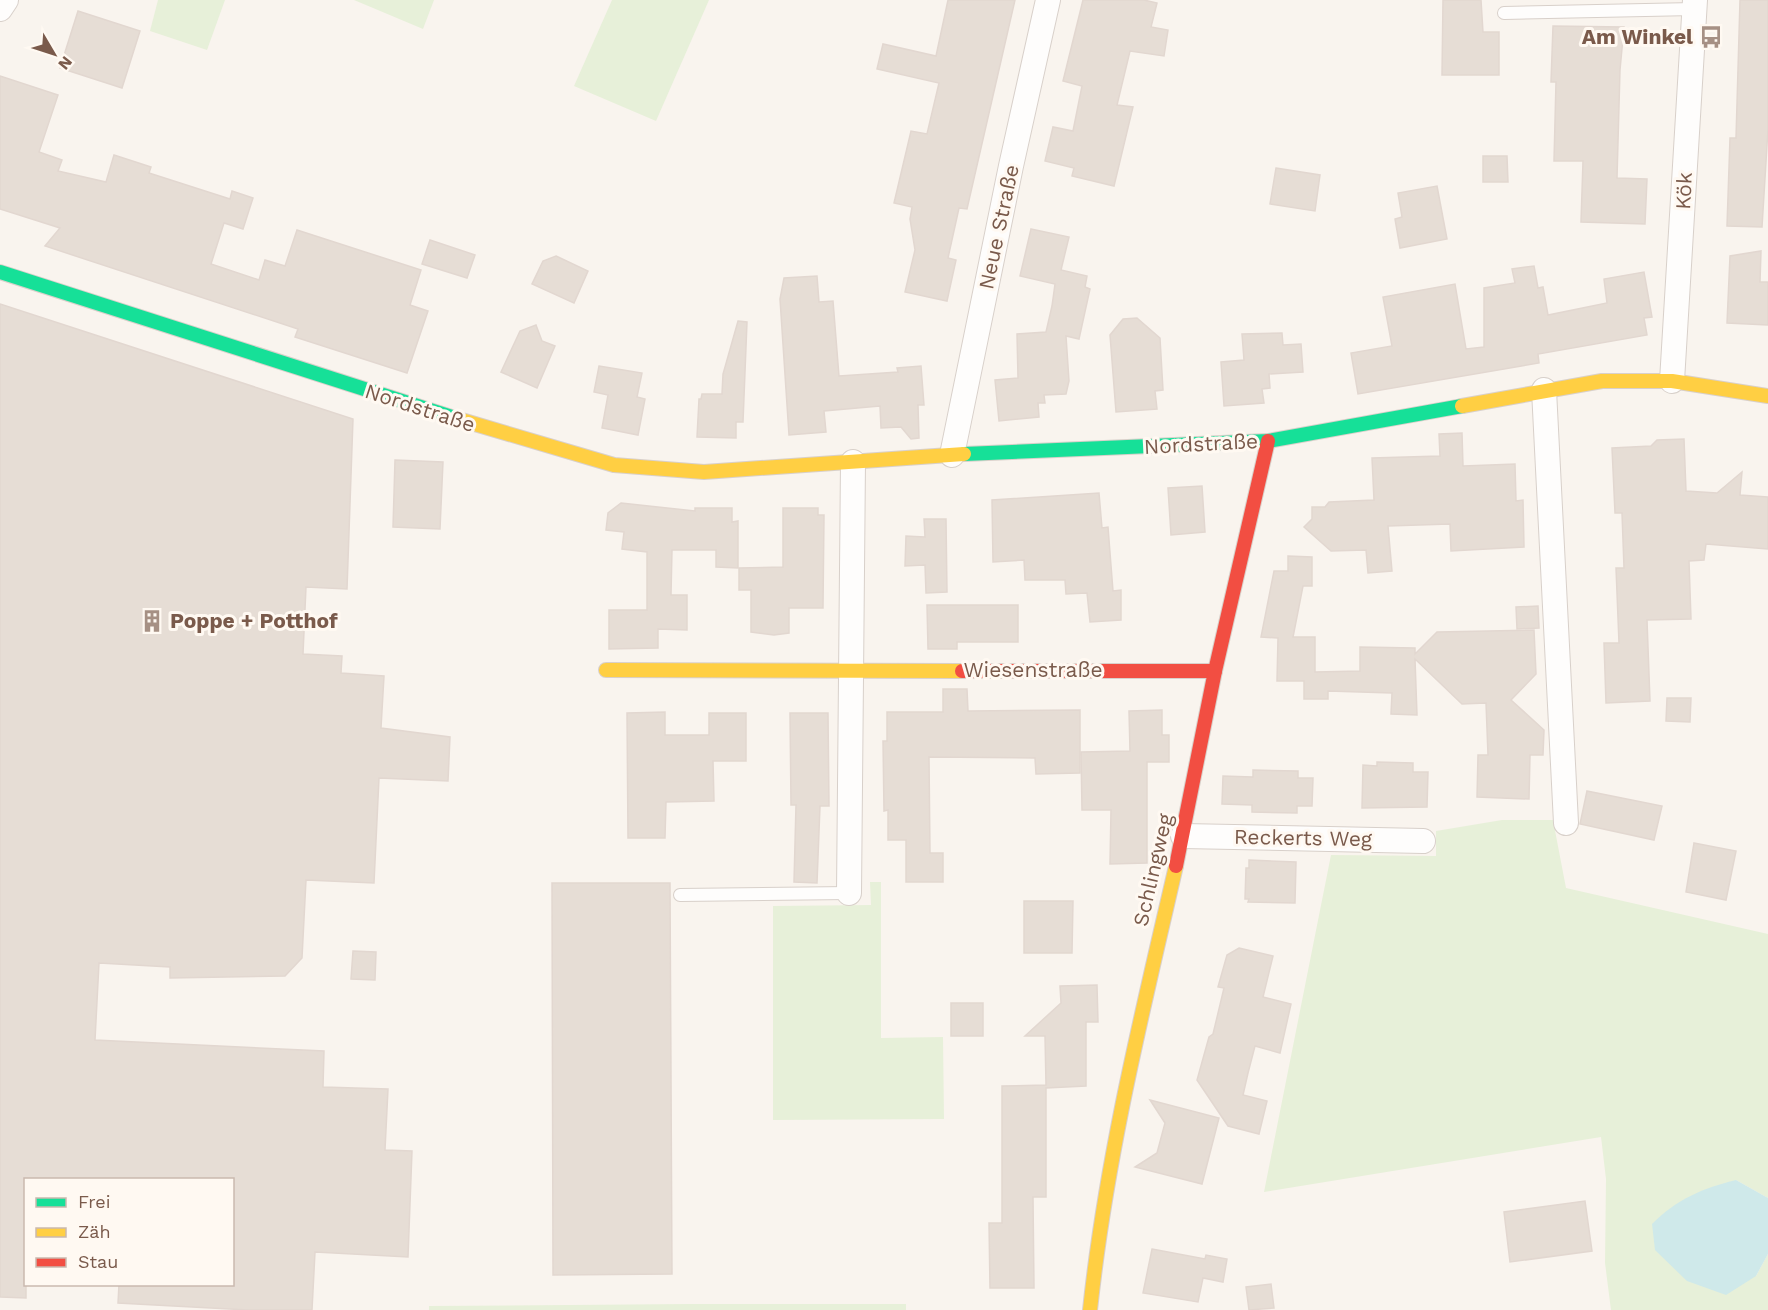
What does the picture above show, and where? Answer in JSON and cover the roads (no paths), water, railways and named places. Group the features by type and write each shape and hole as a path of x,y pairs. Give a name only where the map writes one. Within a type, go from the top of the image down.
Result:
{"street":[{"path":"0,9 6,0"},
{"name":"Neue Straße","path":"952,455 1011,166 1048,0"},
{"name":"Kök","path":"1672,381 1695,4"},
{"name":"Nordstraße","path":"0,272 442,415 614,465 704,472 952,455 1268,441 1602,381 1672,381 1768,396"},
{"path":"1544,390 1566,823"},
{"name":"Schlingweg","path":"1090,1310 1096,1252 1123,1093 1183,836 1215,671 1268,441"},
{"path":"849,893 853,462"},
{"name":"Wiesenstraße","path":"606,670 1215,671"},
{"name":"Reckerts Weg","path":"1183,836 1423,841"}],"lane":[{"path":"1504,13 1695,4"},
{"path":"680,895 849,893"}],"water":[{"path":"1736,1180 1768,1198 1768,1254 1756,1276 1726,1295 1687,1281 1655,1250 1652,1224 1681,1201 1712,1187"}],"place":[{"name":"Am Winkel","path":"1711,37"},
{"name":"Poppe + Potthof","path":"152,621"}]}
